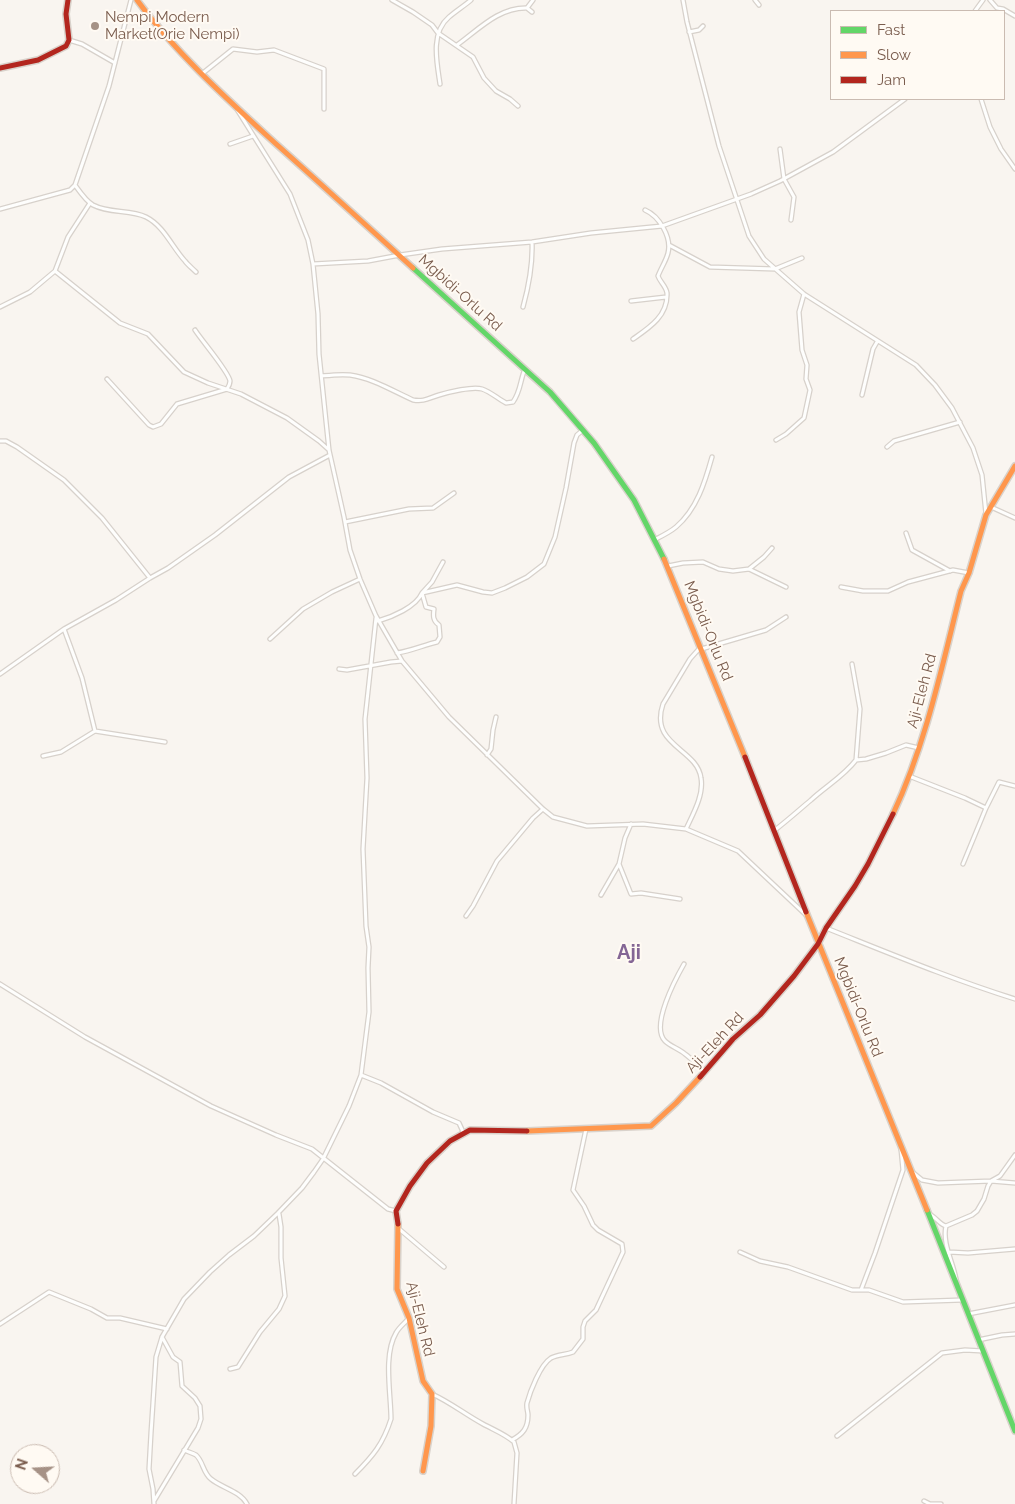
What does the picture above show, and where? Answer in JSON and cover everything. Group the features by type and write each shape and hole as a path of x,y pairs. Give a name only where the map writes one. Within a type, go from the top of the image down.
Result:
{"main road":[{"path":"0,68 38,60 66,46 69,40 66,14 68,0"},
{"name":"Mgbidi-Orlu Rd","path":"137,0 164,34 233,103 550,392 594,443 634,500 668,566 702,648 775,830 818,944 1015,1431"},
{"name":"Aji-Eleh Rd","path":"423,1471 431,1426 432,1394 423,1380 409,1318 397,1289 398,1228 396,1211 410,1186 427,1163 450,1141 470,1130 534,1131 651,1126 676,1103 733,1039 754,1021 794,976 818,944 826,928 855,886 894,812 909,776 930,715 961,591 969,573 986,515 1015,466"}],"street":[{"path":"0,209 70,190 75,185 109,86 131,0"},
{"path":"392,0 432,24 438,33 472,57 490,85 518,106"},
{"path":"440,84 436,46 438,33 448,17 460,10 471,0"},
{"path":"527,8 533,0"},
{"path":"683,0 689,32 719,146 748,236 764,259 804,294 916,365 936,385 952,408 973,448 982,475 986,515"},
{"path":"755,0 759,5"},
{"path":"990,0 997,8 1005,10"},
{"path":"457,45 494,16 517,8 527,8 532,12"},
{"path":"689,32 699,30 703,26"},
{"path":"69,40 82,44 115,62"},
{"path":"203,73 233,49 257,52 274,50 324,69 324,108"},
{"path":"313,264 368,261 442,249 532,242 591,233 662,226 751,194 784,179 833,152 904,100"},
{"path":"981,100 990,127 1001,149 1015,169"},
{"path":"233,103 290,194 308,240 313,264 329,450 350,550 378,622 402,661 449,717 553,817 587,826 643,824 686,829 738,851 807,916"},
{"path":"230,144 253,136"},
{"path":"780,148 784,179 794,197 791,220"},
{"path":"75,185 90,203 104,209 146,216 164,232 185,261 196,272"},
{"path":"0,307 30,292 55,271 68,238 90,203"},
{"path":"633,339 653,325 659,318 664,311 666,297 666,289 658,276 668,254 669,245 662,226 656,217 645,210"},
{"path":"523,307 532,267 532,242"},
{"path":"669,245 710,267 775,269 802,258"},
{"path":"55,271 120,323 148,334 156,340 184,372 203,381 241,394 287,418 329,450"},
{"path":"776,440 804,418 810,390 806,379 807,365 802,350 799,312 804,294"},
{"path":"632,301 666,297"},
{"path":"106,379 149,425 154,427 161,424 177,404 227,389 230,383 229,378 195,330"},
{"path":"862,395 873,349 877,342"},
{"path":"322,376 352,375 419,401 426,401 439,395 477,388 506,403 513,402 516,398 525,369"},
{"path":"887,448 894,441 960,422"},
{"path":"422,593 457,585 492,593 527,577 544,564 555,537 574,443 577,435 583,430"},
{"path":"0,441 6,441 17,447 64,480 102,518 150,578"},
{"path":"0,674 64,629 168,568 215,535 289,477 330,455"},
{"path":"656,540 676,527 689,512 701,494 712,457"},
{"path":"345,522 410,509 433,508 454,493"},
{"path":"991,507 1015,518"},
{"path":"906,533 912,550 950,571"},
{"path":"668,566 703,562 719,569 733,571 749,569 764,558 772,548"},
{"path":"378,622 396,615 419,600 443,562"},
{"path":"749,569 786,587"},
{"path":"841,587 863,591 888,591 908,582 950,571 969,573"},
{"path":"270,639 303,608 360,579"},
{"path":"398,653 437,642 440,637 439,625 433,616 434,609 426,606 422,593"},
{"path":"153,1503 153,1489 149,1468 150,1442 156,1357 162,1337 184,1300 210,1272 254,1236 302,1188 323,1159 350,1106 361,1075 369,1012 369,947 366,926 363,850 367,778 365,719 376,616"},
{"path":"686,829 699,797 702,779 700,771 695,764 667,738 664,732 660,712 666,698 693,654 702,648 766,630 786,617"},
{"path":"64,629 82,678 95,731"},
{"path":"338,669 348,670 402,661"},
{"path":"775,830 835,781 856,760 860,710 852,664"},
{"path":"487,755 491,749 492,730 496,717"},
{"path":"43,756 61,752 95,731 165,742"},
{"path":"856,760 886,754 906,745 919,748"},
{"path":"909,776 986,808"},
{"path":"963,864 999,782 1015,786"},
{"path":"466,916 497,861 533,818 543,809"},
{"path":"601,895 619,864 625,838 631,824"},
{"path":"619,864 631,894 680,899"},
{"path":"826,928 918,965 1015,999"},
{"path":"684,964 664,1005 661,1017 663,1038 705,1072"},
{"path":"0,984 85,1037 212,1106 312,1149 388,1209 396,1211"},
{"path":"361,1075 381,1083 416,1103 459,1123 464,1134"},
{"path":"512,1440 520,1436 526,1428 528,1423 527,1402 542,1368 552,1358 574,1352 582,1343 585,1321 596,1310 623,1252 622,1244 593,1225 584,1206 573,1190 586,1129"},
{"path":"861,1290 903,1170 900,1144"},
{"path":"928,1214 935,1217 942,1226 972,1215 977,1211 984,1199 991,1181 1000,1176 1015,1155"},
{"path":"911,1170 922,1180 938,1183 991,1181 1015,1184"},
{"path":"230,1369 238,1367 260,1332 279,1309 285,1296 281,1258 281,1228 278,1213"},
{"path":"946,1226 945,1232 957,1287"},
{"path":"398,1228 444,1267"},
{"path":"949,1252 968,1253 1015,1249"},
{"path":"740,1252 760,1261 788,1267 852,1290 869,1290 903,1302 962,1300"},
{"path":"0,1324 48,1292 91,1309 107,1318 120,1318 167,1329"},
{"path":"968,1314 1015,1305"},
{"path":"355,1474 376,1452 384,1439 391,1419 389,1366 392,1343 396,1333 409,1318"},
{"path":"978,1340 1015,1334"},
{"path":"153,1503 198,1428 201,1419 200,1406 195,1398 182,1386 180,1362 173,1357 162,1337"},
{"path":"837,1436 942,1353 966,1350 983,1351"},
{"path":"432,1394 512,1440 516,1446 517,1453 514,1504"},
{"path":"184,1450 197,1456 206,1474 212,1480 244,1499 247,1504"},
{"path":"924,1501 930,1504 941,1504"}],"traffic: fast":[{"path":"413,268 550,392 594,443 634,500 664,559"},
{"path":"927,1210 1015,1431"}],"traffic: slow":[{"path":"137,0 168,38 220,92 413,268"},
{"path":"893,814 905,787 924,732 961,591 969,573 986,515 1015,466"},
{"path":"664,559 745,757"},
{"path":"806,912 927,1210"},
{"path":"527,1131 651,1126 700,1077"},
{"path":"398,1224 397,1289 409,1318 423,1381 432,1394 431,1426 423,1471"}],"traffic: jam":[{"path":"0,68 38,60 66,46 69,40 66,14 68,0"},
{"path":"745,757 806,912"},
{"path":"700,1077 733,1039 760,1015 794,976 818,944 826,928 868,864 893,814"},
{"path":"398,1224 396,1211 410,1186 427,1163 450,1141 470,1130 527,1131"}],"place":[{"name":"Nempi Modern Market(Orie Nempi)","path":"95,26"}],"district":[{"name":"Aji","path":"629,953"}]}
